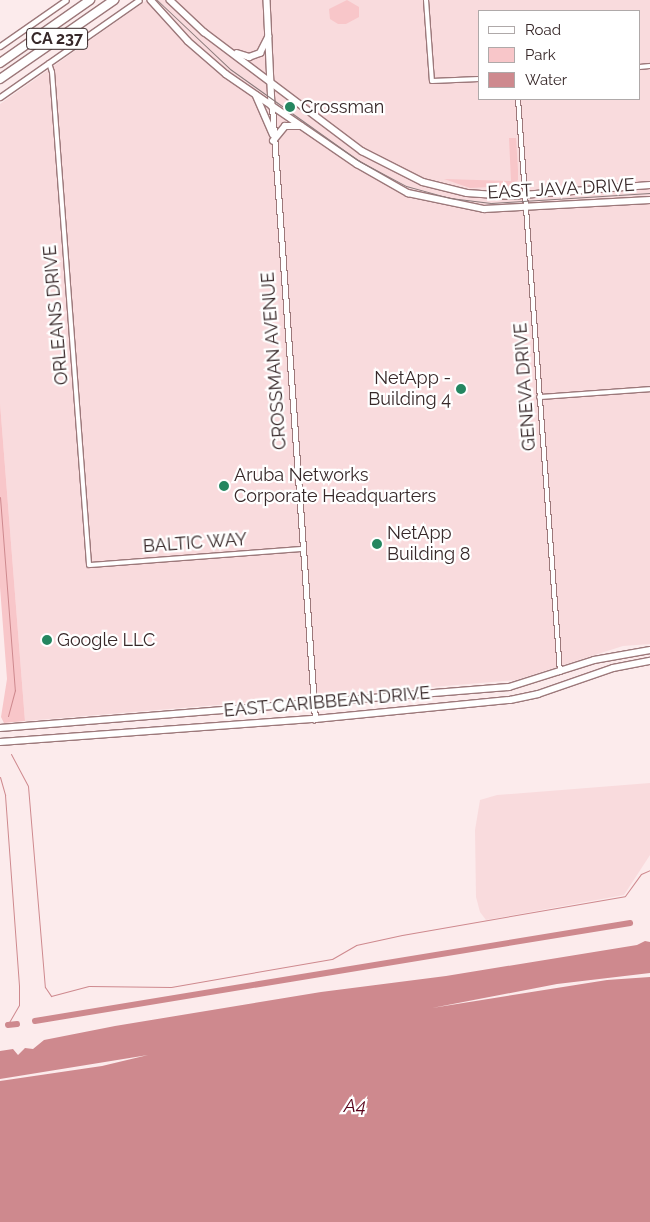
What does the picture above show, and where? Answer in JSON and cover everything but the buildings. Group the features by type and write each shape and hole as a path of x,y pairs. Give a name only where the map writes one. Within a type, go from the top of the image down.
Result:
{"highway":[{"name":"CA 237","path":"0,62 90,0"},
{"name":"CA 237","path":"0,79 114,0"}],"main road":[{"name":"EAST JAVA DRIVE","path":"170,0 222,46 362,151 402,174 467,193 525,194 650,185"},
{"name":"CROSSMAN AVENUE","path":"267,0 272,106"},
{"name":"EAST JAVA DRIVE","path":"153,2 188,41 256,95 384,182 408,193 460,206 526,208 650,200"},
{"path":"222,46 242,56 253,56 262,51 269,31"},
{"path":"256,95 273,134"},
{"path":"273,141 285,126 301,126"},
{"name":"EAST CARIBBEAN DRIVE","path":"0,728 509,686 560,673 594,660 650,650"},
{"name":"EAST CARIBBEAN DRIVE","path":"0,742 315,719 510,700 538,694 613,668 650,661"}],"street":[{"path":"0,46 66,0"},
{"path":"0,97 139,0"},
{"path":"426,0 432,81 478,78"},
{"name":"ORLEANS DRIVE","path":"48,63 52,72 89,565"},
{"name":"GENEVA DRIVE","path":"518,100 560,673"},
{"name":"CROSSMAN AVENUE","path":"272,106 315,719"},
{"path":"539,397 650,389"},
{"name":"BALTIC WAY","path":"89,565 302,549"}],"shaded area":[{"path":"147,0 650,0 650,644 623,646 516,680 25,721 0,403 0,104"},
{"path":"650,783 650,855 624,895 486,920 480,912 476,897 475,830 480,800 497,795"}],"green space":[{"path":"347,0 359,7 359,17 346,24 338,24 330,19 329,9"},
{"path":"509,138 516,138 518,170 518,180 512,186 470,188 444,179 511,181"},
{"path":"0,403 25,721 4,723 1,717 7,679 0,587"}],"water":[{"name":"A4","path":"645,941 650,942 650,973 557,984 432,1008 607,980 650,977 650,1222 0,1222 0,1081 102,1066 148,1055 0,1079 0,1051 13,1049 18,1055 25,1048 33,1049 44,1040 115,1026 321,992 446,976 637,945"}],"waterway":[{"path":"0,497 15,690 8,716"},
{"path":"11,754 28,786 45,987 51,996 89,986 171,987 332,959 356,945 402,935 625,896 641,874 650,870"},
{"path":"0,777 5,795 19,986 19,1005 7,1026"},
{"path":"35,1021 630,923"},
{"path":"8,1025 17,1024"}],"tram line":[{"path":"157,0 230,69 359,161 406,186 450,198 491,203 650,193"}],"place":[{"name":"Crossman","path":"290,107"},
{"name":"NetApp - Building 4","path":"461,389"},
{"name":"Aruba Networks Corporate Headquarters","path":"224,486"},
{"name":"NetApp Building 8","path":"377,544"},
{"name":"Google LLC","path":"47,640"}]}
